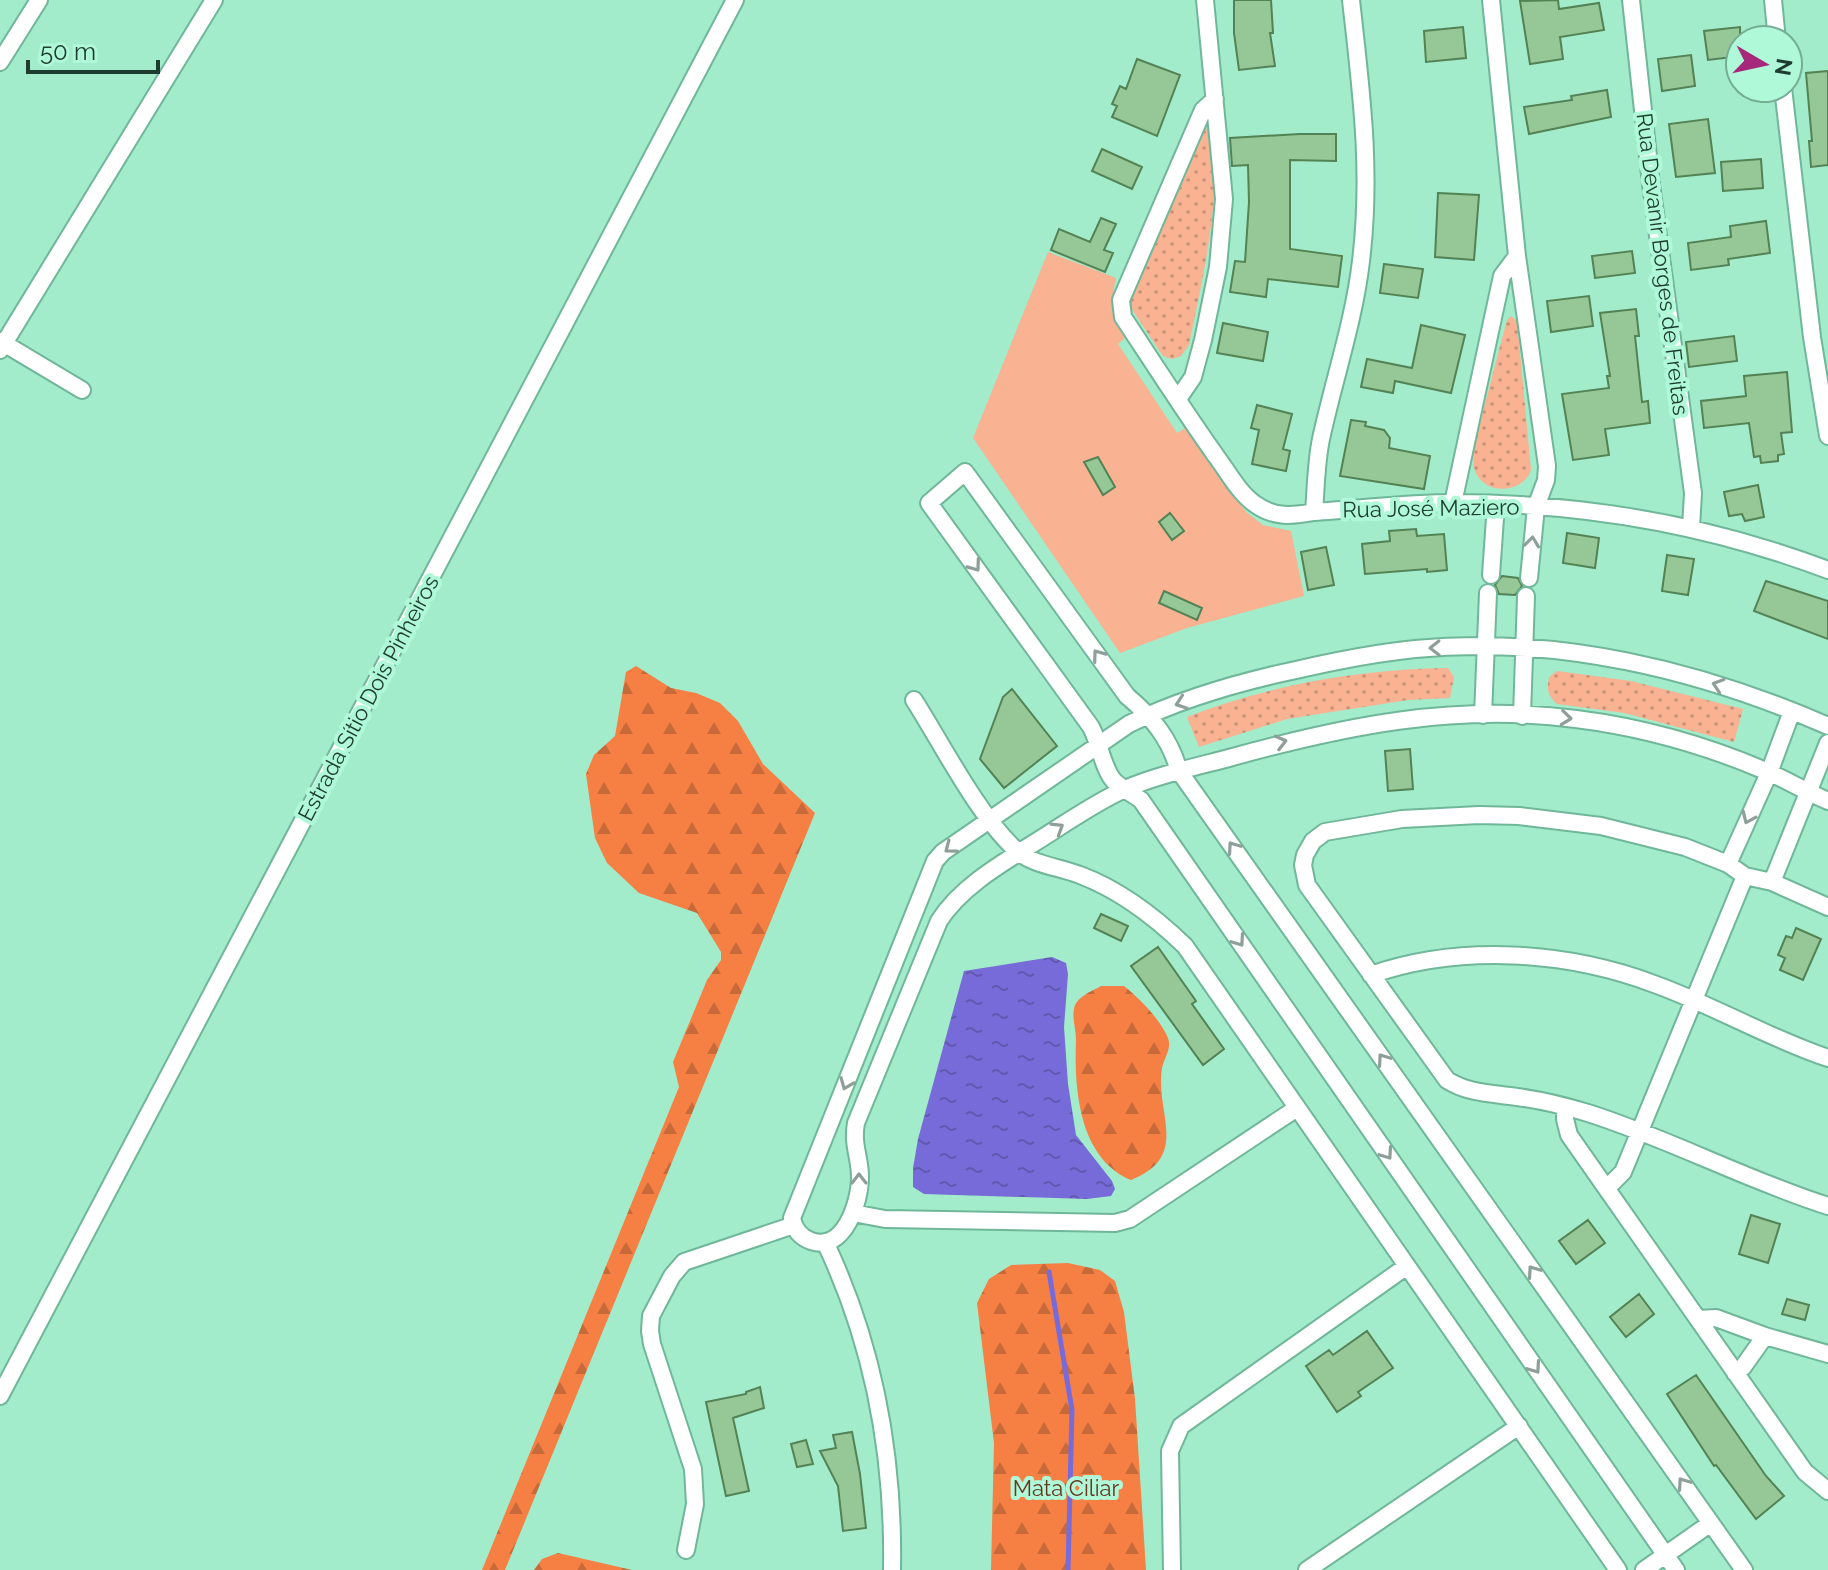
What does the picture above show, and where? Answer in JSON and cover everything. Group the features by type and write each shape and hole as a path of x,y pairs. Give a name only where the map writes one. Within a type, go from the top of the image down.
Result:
{"street":[{"path":"0,62 39,0"},
{"path":"82,390 1,345 214,0"},
{"name":"Estrada Sítio Dois Pinheiros","path":"0,1396 735,0"},
{"path":"1178,399 1193,377 1218,267 1224,199 1205,0"},
{"path":"1314,512 1321,441 1351,319 1361,262 1366,198 1367,141 1351,0"},
{"path":"1491,0 1517,256 1547,466 1546,480 1536,507 1529,578"},
{"name":"Rua Devanir Borges de Freitas","path":"1631,0 1655,216 1693,493 1691,528"},
{"path":"1773,0 1775,24"},
{"name":"Rua José Maziero","path":"1215,99 1203,110 1121,300 1123,317 1241,491 1256,505 1277,515 1293,516 1453,503 1536,507 1691,528 1828,570"},
{"path":"1785,104 1812,337 1828,436"},
{"path":"1453,503 1502,276 1517,256"},
{"path":"1676,1570 1141,800 1116,783 1108,773 1100,744 1091,727 929,503 965,472 1127,696 1148,714 1168,740 1179,771 1744,1570"},
{"path":"1491,575 1496,504"},
{"path":"1483,715 1488,593"},
{"path":"1522,716 1526,596"},
{"path":"1828,726 1659,667 1602,657 1484,647 1416,649 1317,665 1231,686 1148,714 943,852 935,861 792,1218 794,1225 807,1239 825,1242 840,1234 853,1213 860,1180 854,1146 856,1123 939,921 957,897 1019,853 1126,789 1271,744 1331,731 1447,715 1483,715 1608,724 1705,749 1769,773 1828,801"},
{"path":"914,700 990,820 1019,853 1081,875 1119,893 1185,946 1618,1570"},
{"path":"1728,864 1769,773 1792,711"},
{"path":"1772,882 1828,743"},
{"path":"1828,907 1772,882 1745,876 1728,864 1685,847 1643,835 1557,819 1479,815 1402,819 1325,832 1308,848 1303,865 1307,885 1447,1080 1468,1090 1565,1107 1640,1131 1747,1178 1828,1206"},
{"path":"1607,1188 1623,1172 1745,876"},
{"path":"1371,975 1434,960 1523,956 1586,964 1617,972 1694,1001 1828,1058"},
{"path":"1565,1107 1569,1135 1805,1472 1828,1491"},
{"path":"853,1213 885,1219 1115,1223 1130,1219 1297,1108"},
{"path":"686,1550 695,1504 693,1469 652,1344 651,1316 675,1270 684,1262 794,1225"},
{"path":"825,1242 853,1308 875,1387 888,1468 892,1570"},
{"path":"1172,1570 1170,1451 1181,1426 1407,1266"},
{"path":"1698,1319 1716,1318 1828,1354"},
{"path":"1735,1373 1743,1367 1765,1336"},
{"path":"1307,1570 1519,1426"},
{"path":"1644,1570 1711,1523"}],"shaded area":[{"path":"1208,128 1215,176 1210,235 1189,345 1181,356 1172,359 1163,356 1131,308 1131,301 1202,131"},
{"path":"1048,252 1116,278 1114,309 1125,338 1118,344 1177,433 1187,427 1246,512 1263,525 1291,531 1304,596 1187,628 1120,653 973,438"},
{"path":"1511,316 1517,321 1531,470 1521,483 1506,489 1482,482 1474,468 1474,455 1507,320"},
{"path":"1448,668 1454,677 1450,698 1408,700 1287,719 1199,747 1187,717 1250,696 1315,681 1382,672"},
{"path":"1557,671 1631,681 1743,709 1734,742 1624,713 1557,704 1550,695 1548,685 1549,677"}],"green space":[{"path":"636,666 671,688 696,693 720,703 738,721 763,764 815,813 505,1570 482,1570 679,1087 673,1062 707,980 721,960 721,952 697,913 639,893 607,863 595,838 586,774 594,755 615,736 626,672"},
{"path":"1101,986 1124,986 1155,1017 1169,1042 1161,1085 1165,1146 1160,1159 1149,1170 1131,1180 1114,1170 1100,1156 1090,1139 1079,1100 1074,1009 1081,998"},
{"name":"Mata Ciliar","path":"1068,1263 1100,1270 1115,1281 1124,1312 1135,1399 1146,1570 991,1570 994,1443 977,1303 989,1279 1011,1265"},
{"path":"558,1553 632,1570 534,1570 542,1559"}],"water":[{"path":"1052,957 1066,963 1068,974 1064,1027 1076,1135 1115,1189 1111,1196 1087,1199 924,1194 913,1187 918,1139 964,971"}],"building":[{"path":"1234,0 1271,0 1273,33 1270,33 1275,66 1239,70"},
{"path":"1558,0 1559,9 1599,3 1604,30 1560,37 1563,59 1530,64 1520,1"},
{"path":"1463,27 1466,58 1426,62 1424,31"},
{"path":"1724,29 1724,58 1708,60 1704,31"},
{"path":"1691,55 1695,86 1662,91 1658,59"},
{"path":"1137,59 1180,75 1157,136 1112,117 1117,106 1112,104 1120,86 1126,89"},
{"path":"1828,71 1828,165 1811,167 1806,73"},
{"path":"1607,90 1611,117 1529,134 1524,107 1572,100 1571,96"},
{"path":"1708,119 1715,173 1676,177 1669,124"},
{"path":"1336,134 1336,161 1290,160 1290,249 1342,256 1338,287 1268,279 1266,297 1230,292 1235,261 1245,262 1249,202 1248,165 1232,166 1230,138"},
{"path":"1102,149 1142,167 1132,189 1092,171"},
{"path":"1761,159 1763,188 1723,191 1721,162"},
{"path":"1438,193 1479,195 1474,260 1435,257"},
{"path":"1101,218 1116,224 1104,250 1113,253 1105,272 1051,250 1059,229 1090,242"},
{"path":"1766,221 1770,253 1728,259 1729,265 1691,270 1688,243 1731,237 1730,226"},
{"path":"1632,251 1635,273 1595,278 1592,256"},
{"path":"1384,264 1423,269 1418,298 1380,293"},
{"path":"1589,296 1593,326 1551,332 1547,301"},
{"path":"1636,309 1639,336 1635,336 1642,402 1648,401 1650,423 1605,429 1609,455 1573,460 1562,394 1609,388 1607,376 1610,376 1600,313"},
{"path":"1223,323 1268,332 1263,361 1217,353"},
{"path":"1421,325 1465,335 1451,393 1395,381 1393,393 1361,387 1367,359 1412,368"},
{"path":"1734,336 1737,361 1689,367 1686,342"},
{"path":"1787,372 1792,432 1781,433 1784,454 1778,455 1778,461 1761,463 1760,456 1754,457 1749,423 1704,428 1701,401 1746,396 1744,376"},
{"path":"1257,405 1292,414 1283,449 1290,451 1286,471 1252,464 1259,430 1251,428"},
{"path":"1351,420 1366,422 1365,426 1384,430 1390,438 1389,448 1430,456 1424,489 1340,476"},
{"path":"1098,457 1115,487 1103,495 1084,462"},
{"path":"1758,485 1764,517 1745,521 1742,514 1729,516 1724,492"},
{"path":"1170,513 1184,531 1172,540 1159,522"},
{"path":"1416,529 1417,536 1444,534 1447,570 1365,574 1362,544 1390,541 1389,531"},
{"path":"1567,533 1599,538 1595,568 1563,563"},
{"path":"1326,547 1334,585 1308,590 1301,552"},
{"path":"1667,555 1694,559 1688,595 1662,591"},
{"path":"1502,576 1518,578 1522,586 1515,595 1499,594 1495,585"},
{"path":"1766,581 1828,601 1828,639 1754,611"},
{"path":"1164,591 1202,608 1197,620 1159,603"},
{"path":"1012,689 1057,746 1004,788 980,759 1003,697"},
{"path":"1410,749 1413,789 1388,791 1385,751"},
{"path":"1101,914 1128,926 1121,941 1094,928"},
{"path":"1796,928 1821,939 1803,980 1780,970 1785,958 1778,955 1786,936 1792,938"},
{"path":"1158,947 1196,1001 1192,1004 1224,1049 1203,1065 1131,966"},
{"path":"1751,1215 1780,1224 1768,1263 1739,1254"},
{"path":"1588,1220 1605,1243 1576,1264 1559,1241"},
{"path":"1639,1294 1654,1314 1626,1337 1610,1317"},
{"path":"1787,1299 1809,1305 1805,1320 1782,1314"},
{"path":"1367,1331 1393,1368 1358,1392 1361,1396 1337,1412 1306,1366 1329,1350 1333,1355"},
{"path":"1696,1375 1766,1476 1784,1496 1756,1519 1714,1466 1667,1394"},
{"path":"760,1387 764,1408 733,1418 749,1491 726,1496 706,1402 746,1394"},
{"path":"852,1432 866,1528 843,1531 838,1486 820,1451 836,1448 833,1435"},
{"path":"806,1440 813,1464 797,1467 791,1444"}],"waterway":[{"path":"1049,1272 1072,1410 1068,1570"}]}
